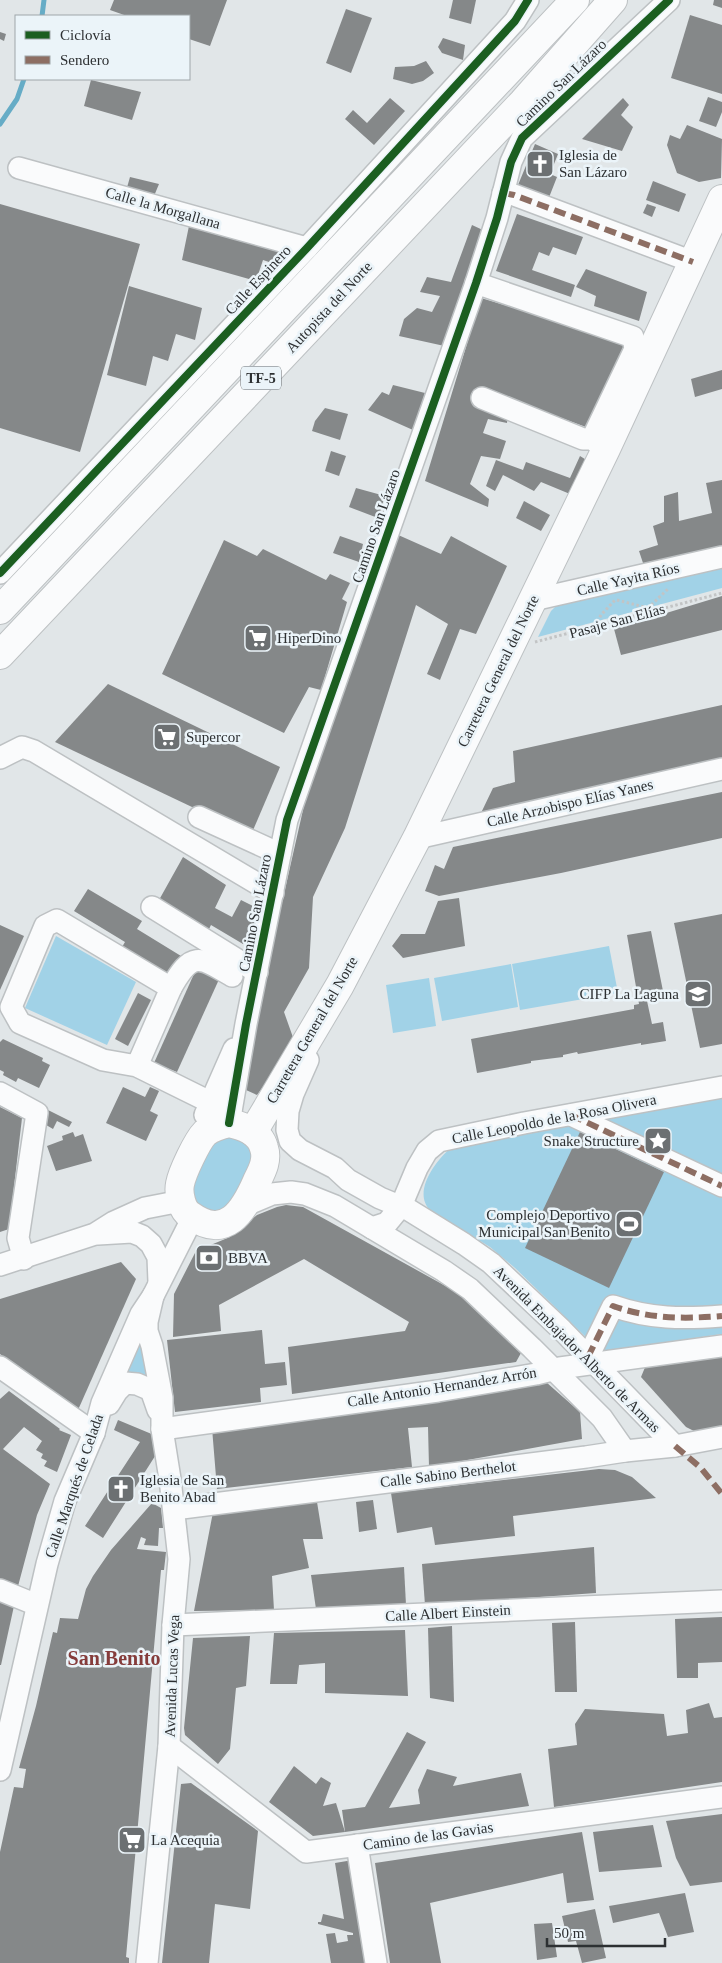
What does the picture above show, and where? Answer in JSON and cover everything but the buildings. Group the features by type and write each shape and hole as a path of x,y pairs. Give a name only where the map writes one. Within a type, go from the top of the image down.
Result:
{"main road":[{"name":"Autopista del Norte","path":"0,610 575,0"},
{"name":"Autopista del Norte","path":"0,655 516,109 613,0"},
{"name":"Carretera General del Norte","path":"244,1128 321,1017 340,986 417,838 533,600 645,339 693,262 722,199"},
{"path":"217,1125 244,1128 265,1162 246,1205 234,1218 217,1224 204,1223 187,1209 180,1185 183,1174 205,1134 217,1125"}],"street":[{"name":"Calle Espinero","path":"0,573 307,248 515,21 528,0"},
{"name":"Camino San Lázaro","path":"205,1134 205,1116 210,1102 246,1024 258,972 287,820 476,283 511,162 522,138 668,0"},
{"name":"Calle la Morgallana","path":"19,168 307,248"},
{"path":"503,193 693,262"},
{"path":"476,283 645,339"},
{"path":"482,398 599,444"},
{"name":"Calle Yayita Ríos","path":"533,600 722,556"},
{"path":"0,758 22,747 34,751 273,893"},
{"name":"Calle Arzobispo Elías Yanes","path":"417,838 722,769"},
{"path":"199,817 280,854"},
{"path":"230,867 242,843 241,836"},
{"path":"152,907 258,972"},
{"name":"Avenida Embajador Alberto de Armas","path":"171,988 52,918 44,926 11,1007 20,1023 103,1060 137,1066 224,1109 244,1128 332,1177 348,1180"},
{"path":"137,1066 171,988 182,970 191,962 207,961 232,976"},
{"name":"Avenida Embajador Alberto de Armas","path":"321,1017 315,1045 293,1094 288,1111 287,1130 290,1141 300,1150 335,1168 348,1180 380,1198 401,1206 464,1244 491,1263 515,1284 675,1446"},
{"name":"Camino San Lázaro","path":"244,1128 246,1024"},
{"name":"Calle Leopoldo de la Rosa Olivera","path":"372,1228 387,1223 401,1206 417,1168 427,1151 439,1141 722,1087"},
{"path":"0,1093 36,1112 18,1238 24,1259"},
{"path":"571,1115 722,1186"},
{"name":"Avenida Embajador Alberto de Armas","path":"246,1205 272,1194 291,1192 305,1194 335,1206 444,1271 470,1290 553,1369 602,1418 625,1451"},
{"path":"0,1265 24,1259 95,1234 114,1222 145,1208 187,1209"},
{"name":"Calle Marqués de Celada","path":"0,1770 8,1704 65,1502 94,1433 105,1395 141,1314 156,1290 187,1209"},
{"path":"95,1234 132,1232 142,1236 151,1244 158,1257 156,1290"},
{"name":"Avenida Lucas Vega","path":"156,1290 147,1322 147,1331 152,1346 162,1398 161,1424"},
{"path":"591,1360 613,1306 637,1314 685,1319 722,1316"},
{"name":"Calle Antonio Hernandez Arrón","path":"161,1424 438,1390 536,1374 591,1360 722,1346"},
{"path":"2,1373 94,1433"},
{"name":"Avenida Lucas Vega","path":"94,1433 117,1391 125,1383 138,1384 151,1390 161,1424 174,1508 179,1559 173,1626 169,1746 147,1963"},
{"name":"Calle Sabino Berthelot","path":"174,1508 576,1459 625,1451 675,1446 722,1437"},
{"path":"0,1590 37,1605"},
{"name":"Calle Albert Einstein","path":"173,1626 722,1601"},
{"name":"Camino de las Gavias","path":"169,1746 306,1852 722,1797"},
{"path":"357,1845 376,1963"}],"path":[{"path":"595,626 601,614 615,599"}],"shaded area":[{"path":"722,565 722,588 538,637 551,611 556,606"},
{"path":"56,936 136,982 107,1045 25,1008"},
{"path":"609,946 618,993 520,1010 512,964"},
{"path":"511,964 518,1007 442,1021 434,978"},
{"path":"429,978 436,1026 393,1033 386,985"},
{"path":"722,1098 722,1334 606,1351 597,1348 515,1268 490,1247 430,1210 425,1203 424,1194 428,1177 439,1160 451,1148"},
{"path":"231,1134 250,1145 254,1155 236,1204 217,1215 192,1202 192,1177 207,1144"},
{"path":"139,1331 149,1376 135,1373 122,1374"}],"waterway":[{"path":"42,15 44,0"},
{"path":"0,124 17,99 24,80"}],"marked path":[{"path":"503,193 514,195 693,262"},
{"path":"571,1115 722,1186"},
{"path":"588,1357 613,1306 653,1316 694,1318 722,1316"},
{"path":"675,1446 701,1468 722,1494"}],"cycle path":[{"path":"0,573 307,248 515,21 528,0"},
{"path":"229,1123 246,1024 287,820 476,283 497,218 511,162 522,138 669,0"}],"place":[{"name":"Iglesia de San Lázaro","path":"540,164"},
{"name":"HiperDino","path":"258,638"},
{"name":"Supercor","path":"167,737"},
{"name":"CIFP La Laguna","path":"698,994"},
{"name":"Snake Structure","path":"658,1141"},
{"name":"Complejo Deportivo Municipal San Benito","path":"629,1224"},
{"name":"BBVA","path":"209,1258"},
{"name":"Iglesia de San Benito Abad","path":"121,1489"},
{"name":"La Acequia","path":"132,1840"}],"district":[{"name":"San Benito","path":"114,1658"}]}
